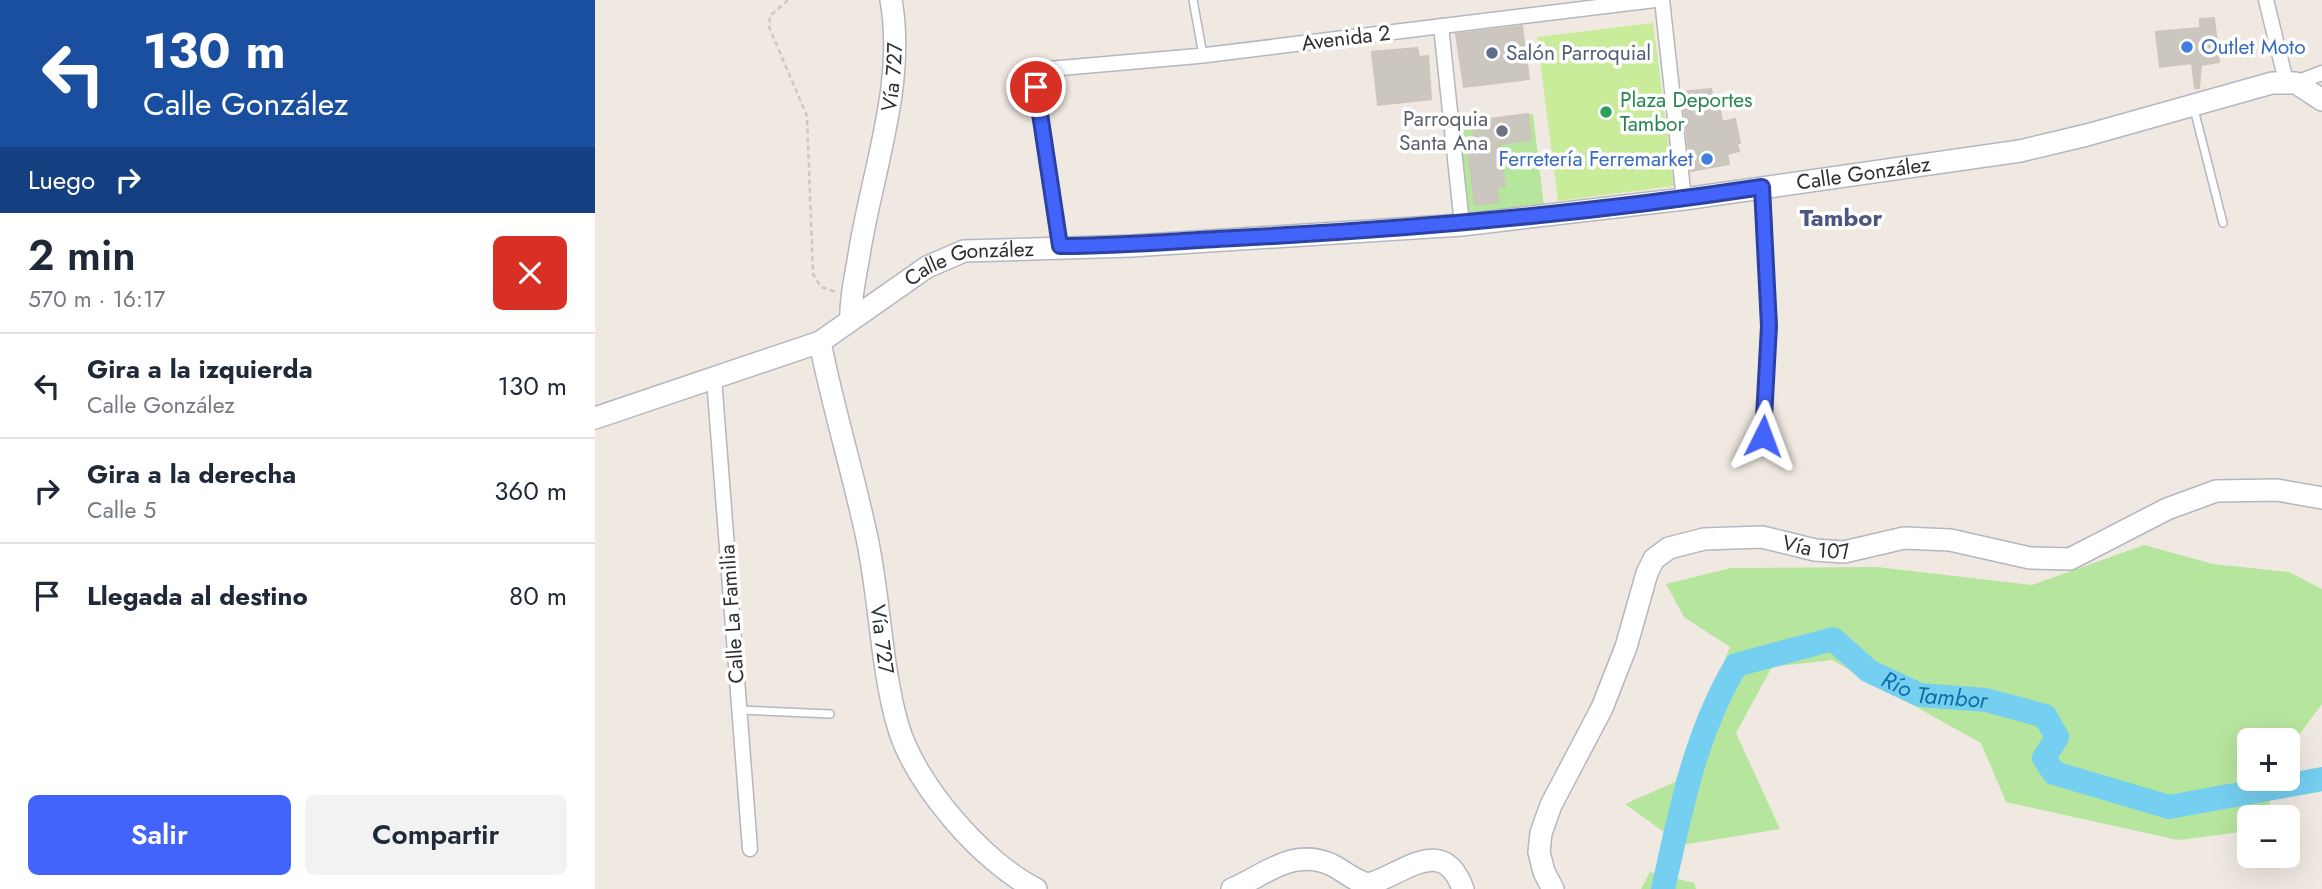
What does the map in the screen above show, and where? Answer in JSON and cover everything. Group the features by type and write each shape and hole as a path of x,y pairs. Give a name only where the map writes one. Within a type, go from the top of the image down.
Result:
{"street":[{"name":"Vía 727","path":"851,318 892,81 894,39 891,0"},
{"name":"Avenida 2","path":"1060,246 1036,87 1039,76 1049,69 1203,55 1655,0"},
{"path":"1662,0 1684,200"},
{"path":"2266,0 2291,82 2322,100"},
{"path":"1441,26 1462,225"},
{"path":"2291,82 2322,73"},
{"name":"Calle González","path":"595,418 820,342 927,267 964,251 1060,246 1131,246 1462,225 1684,200 2020,150 2291,82"},
{"name":"Vía 727","path":"820,342 867,538 883,628 891,698 910,757 964,832 1003,869 1036,889"},
{"name":"Calle La Familia","path":"714,378 750,849"},
{"name":"Vía 107","path":"1553,889 1544,872 1539,852 1541,833 1551,805 1602,708 1626,648 1647,573 1654,558 1669,548 1704,539 1762,537 1815,550 1844,552 1904,538 1950,540 2030,558 2070,559 2167,509 2216,491 2277,490 2322,498"},
{"path":"1232,889 1286,861 1305,858 1323,862 1369,884 1385,880 1412,863 1432,860 1455,871 1463,889"}],"lane":[{"path":"1193,0 1203,55"},
{"path":"2193,105 2223,223"},
{"path":"1762,187 1769,326 1763,436"},
{"path":"740,710 830,714"}],"path":[{"path":"788,0 770,16 769,27 807,116 813,274 817,283 828,291 840,293 854,290"}],"green space":[{"name":"Plaza Deportes Tambor","path":"1653,23 1674,186 1558,201 1537,37"},
{"path":"1528,114 1533,114 1544,207 1469,216 1456,123 1472,121 1476,147 1531,140"},
{"path":"2144,545 2213,564 2289,572 2322,589 2322,704 2300,734 2300,728 2237,728 2237,791 2272,791 2269,805 2237,805 2237,833 2178,840 2006,802 1981,743 1832,660 1772,667 1736,733 1780,829 1682,845 1625,804 1675,782 1730,647 1684,617 1666,584 1731,568 1877,567 2032,585"},
{"path":"1650,872 1694,883 1696,889 1641,889"}],"building":[{"name":"Outlet Moto","path":"2214,18 2219,62 2201,65 2199,88 2195,88 2192,63 2160,67 2156,32 2200,28 2200,19"},
{"name":"Salón Parroquial","path":"1522,26 1529,79 1464,87 1456,34"},
{"path":"1417,48 1419,57 1428,56 1431,99 1378,105 1372,52"},
{"path":"1711,89 1714,103 1719,102 1722,122 1735,119 1739,151 1727,154 1729,164 1691,171 1682,92"},
{"path":"1528,114 1531,140 1500,144 1505,186 1497,187 1499,202 1475,205 1468,151 1476,150 1472,121"}],"waterway":[{"name":"Río Tambor","path":"1663,889 1699,746 1709,719 1736,665 1833,639 1869,671 1920,695 1986,700 2045,716 2057,737 2044,758 2054,773 2169,807 2322,779"}],"place":[{"name":"Outlet Moto","path":"2187,47"},
{"name":"Salón Parroquial","path":"1492,53"},
{"name":"Plaza Deportes Tambor","path":"1606,112"},
{"name":"Parroquia Santa Ana","path":"1502,131"},
{"name":"Ferretería Ferremarket","path":"1707,159"}],"district":[{"name":"Tambor","path":"1841,217"}],"route":[{"path":"1036,87 1060,246 1131,246 1462,225 1684,200 1762,187 1769,326 1763,436"}]}
